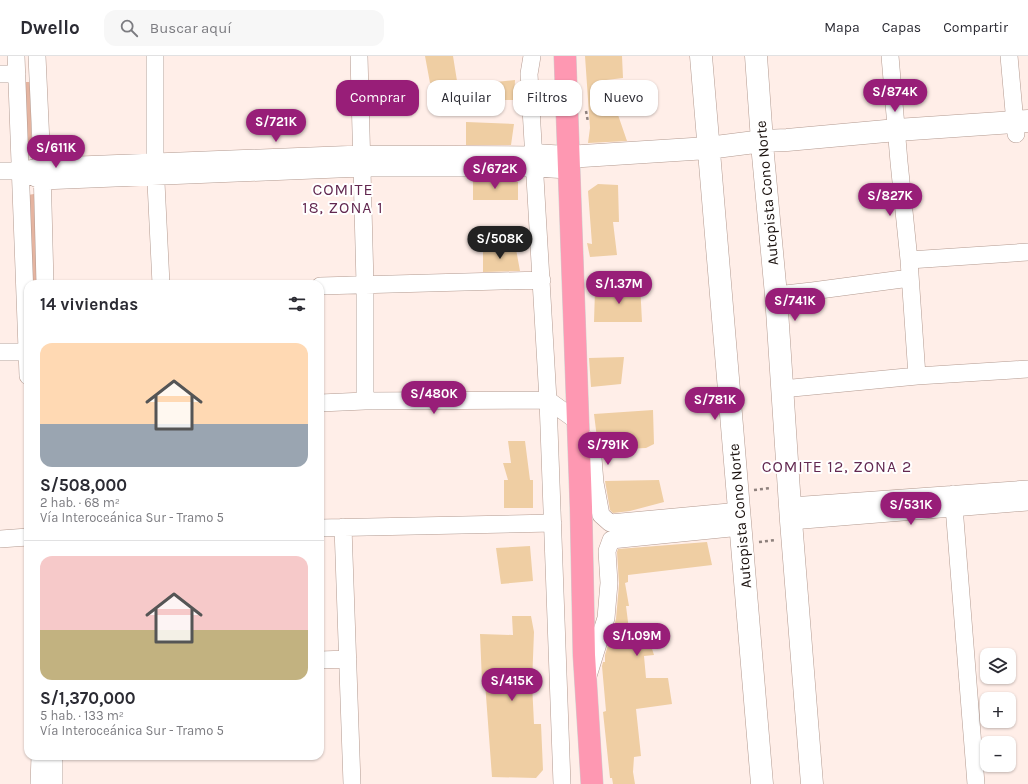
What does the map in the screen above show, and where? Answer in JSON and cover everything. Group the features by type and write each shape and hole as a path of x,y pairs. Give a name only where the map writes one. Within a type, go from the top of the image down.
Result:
{"highway":[{"path":"565,56 586,683 592,784"}],"main road":[{"name":"Autopista Cono Norte","path":"701,56 762,784"},
{"name":"Autopista Cono Norte","path":"756,56 776,295 812,784"},
{"path":"535,161 568,163 709,155 763,148 787,140 897,137 1022,128"}],"street":[{"path":"16,56 8,74 21,171 25,280"},
{"path":"37,56 45,280"},
{"path":"155,56 156,170 161,280"},
{"path":"359,56 365,284 365,401"},
{"path":"532,56 529,74 542,280 554,523 562,784 557,784"},
{"path":"890,56 918,376"},
{"path":"1009,56 1022,128"},
{"path":"0,171 42,173 156,170 361,161 535,161"},
{"path":"909,260 1028,252"},
{"path":"776,295 910,278"},
{"path":"324,286 542,280"},
{"path":"0,352 24,352"},
{"path":"782,389 918,376 1028,369"},
{"path":"324,403 365,401 548,400 578,426 588,444 593,458 595,483 601,515 610,523 740,518"},
{"path":"954,501 1028,489"},
{"path":"954,501 976,784"},
{"path":"791,513 954,501 1028,502"},
{"path":"586,683 606,618 609,583 607,552 611,540 740,518"},
{"path":"324,528 554,523"},
{"path":"343,527 352,784"},
{"path":"0,539 24,537"},
{"path":"324,660 348,659"},
{"path":"39,784 40,760"},
{"path":"54,760 54,784"}],"path":[{"path":"740,518 791,513"},
{"path":"740,518 791,513"}],"shaded area":[{"path":"24,82 30,82 32,150 26,150"},
{"path":"34,194 38,280 31,280 28,195"}],"building":[{"path":"425,56 453,56 457,80 429,80"},
{"path":"585,56 622,56 623,78 590,80 590,116 618,116 627,141 588,143 590,128"},
{"path":"513,80 513,100 505,100 505,81"},
{"path":"466,122 514,124 511,145 466,145"},
{"path":"473,179 518,182 518,200 473,200"},
{"path":"598,184 618,185 619,222 613,222 617,255 590,257 587,243 592,244 588,191"},
{"path":"483,248 516,249 520,271 483,272"},
{"path":"640,283 642,322 594,322 595,290 626,287 625,284"},
{"path":"624,357 621,384 591,387 589,358"},
{"path":"653,410 654,444 646,448 601,450 597,438 594,414"},
{"path":"508,441 525,441 530,480 533,480 533,508 504,508 504,480 508,480 503,463 511,463"},
{"path":"659,480 664,502 630,511 613,513 610,510 605,481"},
{"path":"707,542 712,565 628,575 628,582 625,583 629,606 626,606 629,630 645,627 654,655 644,656 646,678 668,678 672,704 636,709 641,756 634,757 633,772 635,784 613,784 612,778 610,778 603,712 606,711 602,666 603,662 605,662 605,655 616,619 619,584 618,549"},
{"path":"530,546 533,581 501,584 496,548"},
{"path":"512,616 531,616 534,632 532,683 534,724 541,724 543,770 536,778 492,777 485,682 482,682 480,634 513,635"}],"district":[{"name":"COMITE 18, ZONA 1","path":"343,198"},
{"name":"COMITE 12, ZONA 2","path":"837,466"}]}
